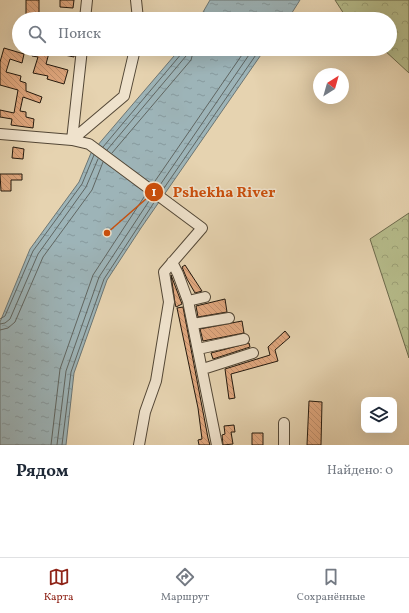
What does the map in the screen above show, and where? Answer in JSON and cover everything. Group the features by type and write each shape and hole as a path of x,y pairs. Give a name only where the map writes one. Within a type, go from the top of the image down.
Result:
{"street":[{"path":"86,12 87,0"},
{"path":"136,0 137,12"},
{"path":"72,140 81,56"},
{"path":"72,140 124,96 133,56"},
{"path":"0,134 72,140 89,144 202,228 164,272 169,302 156,381 145,412 139,445"},
{"path":"172,262 188,301 203,369 217,445"},
{"path":"188,301 205,297"},
{"path":"193,324 229,318"},
{"path":"198,349 244,339"},
{"path":"203,369 253,354"},
{"path":"284,423 284,445"}],"green space":[{"path":"335,0 409,0 409,73 391,56 397,56 397,12 343,12"},
{"path":"409,213 409,358 370,239"}],"water":[{"path":"210,0 300,0 292,12 203,12"},
{"path":"174,56 260,56 141,228 107,280 74,373 66,445 0,445 0,322 30,249 79,182 91,153"}],"building":[{"path":"26,0 39,0 39,12 26,12"},
{"path":"60,0 74,0 73,8 60,7"},
{"path":"4,48 12,50 12,56 24,56 22,63 10,59 6,72 21,76 20,81 26,83 26,91 42,97 40,103 23,97 20,111 26,112 26,117 34,119 33,128 11,125 12,119 0,117 0,110 14,113 18,90 0,85 0,62"},
{"path":"32,56 48,56 46,64 68,70 64,84 47,79 48,76 33,73 38,57"},
{"path":"13,147 24,149 23,159 12,158"},
{"path":"0,174 22,174 22,180 11,180 11,191 1,191"},
{"path":"185,265 202,291 195,293 182,267"},
{"path":"171,275 182,304 176,307 175,303"},
{"path":"225,299 227,312 198,317 196,306"},
{"path":"183,307 210,445 199,445 198,440 202,439 198,408 177,308"},
{"path":"242,321 244,333 203,341 200,329"},
{"path":"285,331 290,337 275,350 278,361 231,374 235,398 229,399 225,369 270,355 268,347"},
{"path":"249,343 250,347 213,359 211,353"},
{"path":"309,401 322,402 321,445 307,445"},
{"path":"234,425 235,432 231,432 233,444 223,445 222,435 225,434 224,426"},
{"path":"252,433 263,433 263,445 252,445"}],"place":[{"name":"Pshekha River","path":"107,233"}]}
